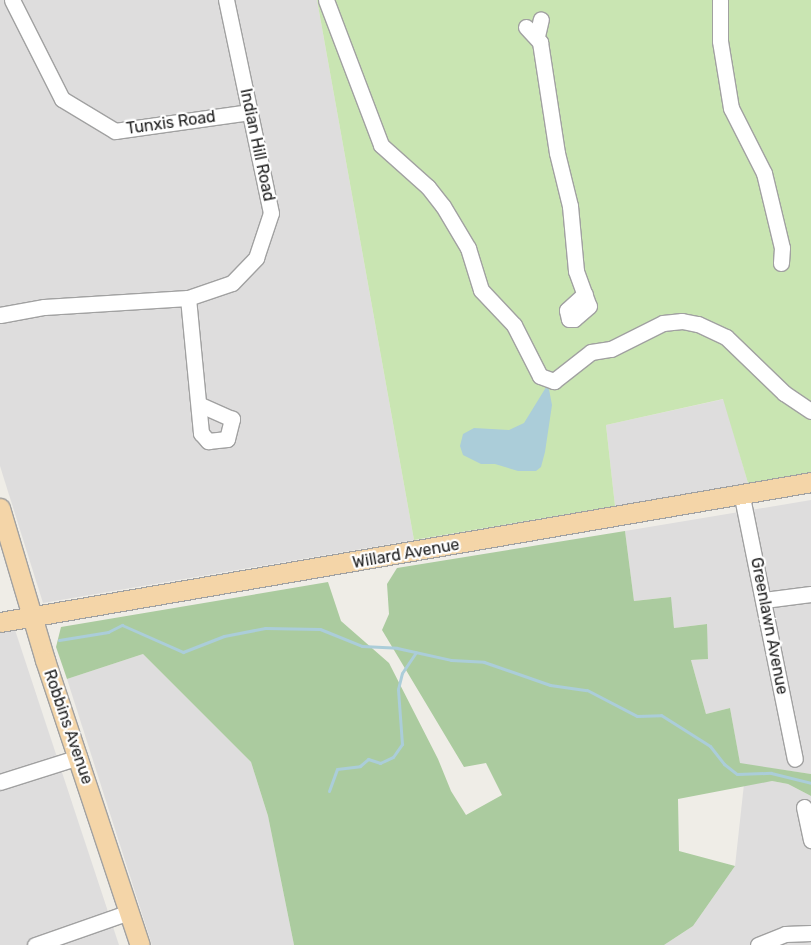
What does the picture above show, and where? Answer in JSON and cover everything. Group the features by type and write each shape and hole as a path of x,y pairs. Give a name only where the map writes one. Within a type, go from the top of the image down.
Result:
{"main road":[{"name":"Willard Avenue","path":"0,622 408,554 742,492 811,482"},
{"name":"Robbins Avenue","path":"0,508 33,617 140,945"}],"street":[{"name":"Tunxis Road","path":"12,0 62,99 115,131 250,112"},
{"name":"Indian Hill Road","path":"0,314 44,306 188,298 232,283 256,258 271,213 226,0"},
{"path":"326,0 382,146 428,187 458,227 481,290 514,325 540,376 554,381 591,352 611,349 663,324 682,321 714,330 732,342 773,384 811,411"},
{"path":"720,0 720,41 731,108 764,173 780,239 781,263"},
{"path":"541,18 532,32 570,206 576,271 585,294"},
{"path":"188,298 200,405"},
{"name":"Greenlawn Avenue","path":"742,492 795,759"},
{"path":"764,600 811,594"},
{"path":"0,782 79,757"},
{"path":"804,807 811,840"},
{"path":"35,945 129,912"},
{"path":"758,945 785,934 811,933"}],"shaded area":[{"path":"0,0 317,0 414,540 43,603 0,466"},
{"path":"724,399 748,483 615,506 606,425"},
{"path":"811,500 811,774 740,764 730,708 706,714 691,660 708,659 706,624 674,628 670,597 634,601 625,531"},
{"path":"15,630 119,945 0,945 0,633"},
{"path":"143,654 251,762 268,816 294,945 152,945 67,679"},
{"path":"772,781 788,784 811,796 811,945 664,945 693,926 735,866 744,784"}],"green space":[{"path":"317,0 811,0 811,473 748,483 723,399 606,425 615,506 414,540"},
{"path":"625,531 634,601 671,597 674,628 707,624 708,659 691,660 706,714 730,708 740,763 811,774 811,796 788,784 772,781 678,799 679,851 735,866 693,926 664,945 294,945 268,816 251,762 143,654 67,679 56,647 61,627 328,582 341,621 389,663 438,759 451,791 466,815 502,795 486,763 464,767 382,630 389,614 387,584 397,568"}],"water":[{"path":"548,384 552,405 541,467 536,471 518,471 495,464 481,464 463,455 460,446 463,434 474,428 509,430 524,423"}],"waterway":[{"path":"59,640 108,632 122,625 183,652 224,636 265,628 320,629 362,646 397,648 451,660 484,662 550,685 587,690 637,716 661,715 710,746 724,764 737,774 771,773 811,783"},
{"path":"329,791 337,769 360,766 368,759 380,763 393,757 402,744 398,689 402,673 416,652"}]}
